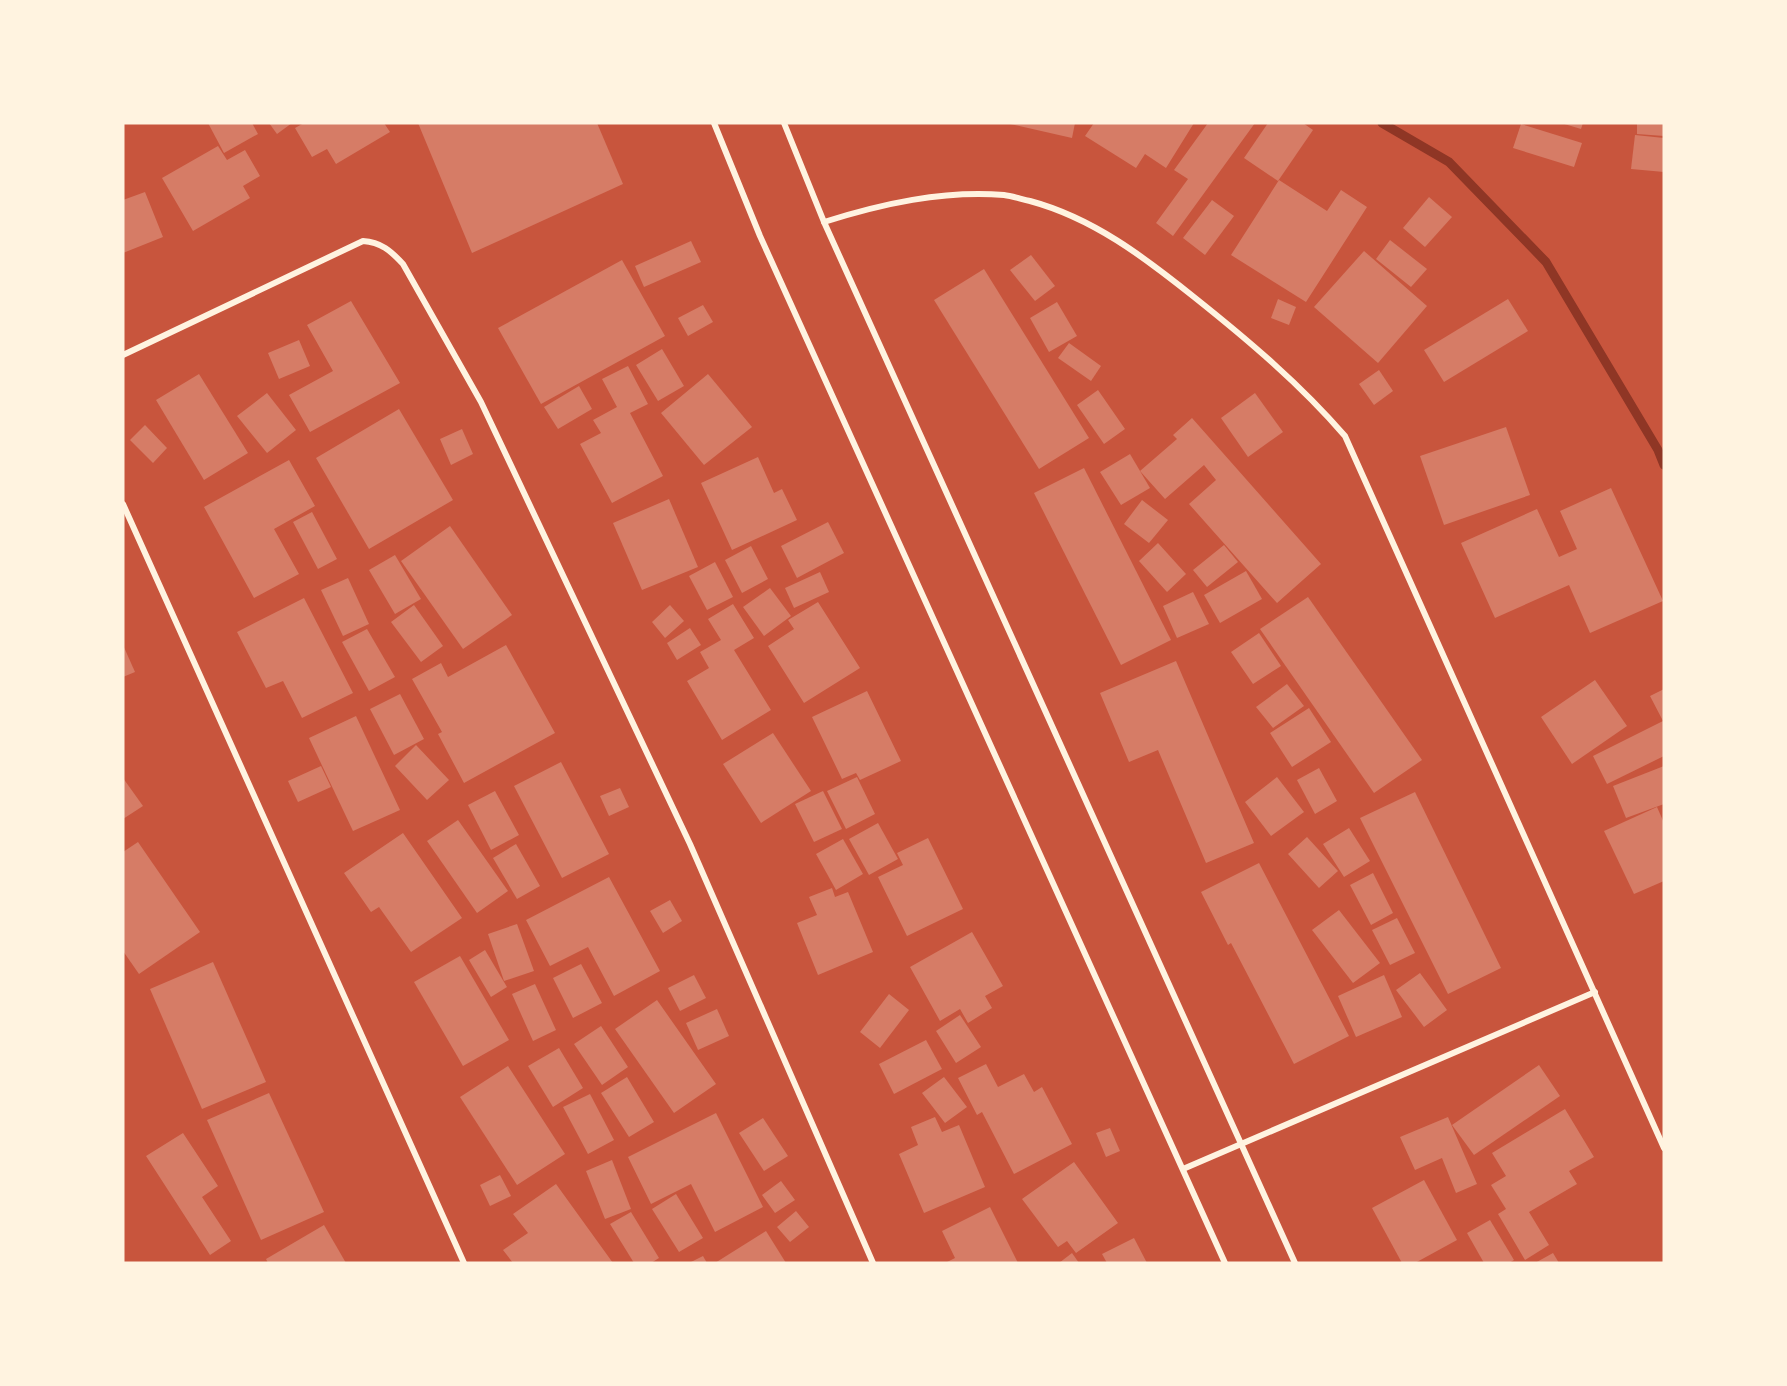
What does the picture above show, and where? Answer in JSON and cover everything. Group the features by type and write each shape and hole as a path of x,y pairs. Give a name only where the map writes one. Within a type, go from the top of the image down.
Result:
{"street":[{"path":"714,123 765,247 1225,1263"},
{"path":"784,123 824,222 1295,1263"},
{"path":"824,222 868,208 927,198 969,194 1006,195 1058,208 1102,231 1148,261 1248,340 1314,400 1345,436 1664,1148"},
{"path":"123,356 363,241 381,245 392,252 403,264 481,402 685,833 873,1263"},
{"path":"123,504 464,1263"},
{"path":"1183,1169 1595,992"}],"building":[{"path":"208,123 252,123 258,134 224,153"},
{"path":"269,123 292,123 277,134"},
{"path":"304,123 384,123 390,132 336,164 327,149 312,157 295,128"},
{"path":"418,123 597,123 623,184 472,253"},
{"path":"1006,123 1075,123 1072,138"},
{"path":"1094,123 1194,123 1166,168 1145,154 1136,168 1085,136"},
{"path":"1208,123 1255,123 1173,236 1156,223 1188,179 1174,170"},
{"path":"1268,123 1303,123 1313,130 1278,181 1244,158"},
{"path":"1561,123 1583,123 1581,129"},
{"path":"1637,123 1664,123 1664,136 1637,134"},
{"path":"1521,124 1582,143 1574,167 1513,148"},
{"path":"1635,135 1664,138 1664,172 1631,169"},
{"path":"218,146 227,160 245,150 260,176 243,186 250,198 193,231 162,178"},
{"path":"1279,180 1327,211 1341,190 1367,207 1306,302 1231,255"},
{"path":"145,192 163,237 123,253 123,200"},
{"path":"1429,197 1452,217 1425,247 1403,228"},
{"path":"1212,200 1234,216 1205,255 1183,238"},
{"path":"1390,240 1427,269 1411,287 1376,259"},
{"path":"691,241 701,262 644,287 635,266"},
{"path":"1364,251 1427,306 1378,363 1314,307"},
{"path":"1031,255 1055,286 1035,301 1010,270"},
{"path":"622,260 665,336 541,404 498,328"},
{"path":"984,269 1089,438 1039,469 934,300"},
{"path":"1278,299 1296,307 1289,325 1271,318"},
{"path":"1508,299 1528,331 1444,382 1424,350"},
{"path":"351,301 400,383 310,432 289,395 333,371 307,325"},
{"path":"1057,302 1077,336 1049,352 1030,318"},
{"path":"703,305 713,322 688,336 678,318"},
{"path":"299,340 310,366 279,379 268,353"},
{"path":"1069,343 1101,366 1091,381 1058,358"},
{"path":"662,349 684,386 658,401 636,365"},
{"path":"628,366 648,404 630,413 663,476 612,503 580,444 601,433 593,420 617,407 602,379"},
{"path":"1379,370 1393,391 1374,405 1359,384"},
{"path":"199,374 248,453 204,480 156,400"},
{"path":"708,374 752,427 704,465 661,413"},
{"path":"579,386 592,409 558,429 544,407"},
{"path":"1098,390 1125,429 1104,444 1077,405"},
{"path":"267,393 296,430 267,453 237,416"},
{"path":"1255,393 1283,432 1248,457 1221,418"},
{"path":"399,409 453,500 369,549 316,458"},
{"path":"1192,418 1321,564 1277,603 1189,504 1216,480 1204,465 1165,499 1140,471 1177,439 1173,435"},
{"path":"145,425 167,448 153,463 130,440"},
{"path":"1506,427 1530,495 1444,525 1420,456"},
{"path":"462,429 473,454 451,465 440,439"},
{"path":"1130,454 1150,488 1121,505 1100,472"},
{"path":"758,457 774,493 782,489 797,520 732,550 701,483"},
{"path":"289,460 315,506 274,529 299,574 254,598 204,507"},
{"path":"1084,468 1171,640 1121,665 1034,493"},
{"path":"1611,488 1663,601 1590,633 1569,585 1495,618 1461,543 1537,509 1559,557 1577,549 1560,511"},
{"path":"669,499 698,567 642,590 613,523"},
{"path":"1142,500 1168,520 1149,543 1124,524"},
{"path":"312,512 337,559 318,569 293,522"},
{"path":"828,522 844,553 797,578 781,546"},
{"path":"450,526 512,615 463,649 401,561"},
{"path":"1158,543 1186,574 1167,592 1139,561"},
{"path":"1224,545 1238,562 1207,587 1193,570"},
{"path":"751,546 768,579 742,593 725,560"},
{"path":"395,555 421,599 395,614 369,570"},
{"path":"715,562 733,597 707,610 689,576"},
{"path":"1246,571 1262,599 1220,623 1204,595"},
{"path":"820,572 829,592 794,608 785,588"},
{"path":"348,578 369,624 343,636 321,590"},
{"path":"770,588 791,616 764,636 743,607"},
{"path":"1193,592 1209,624 1177,638 1163,606"},
{"path":"1308,597 1422,760 1374,793 1260,629"},
{"path":"304,598 353,693 302,718 283,681 266,688 237,632"},
{"path":"818,602 860,668 804,703 768,646 794,629 788,620"},
{"path":"733,604 754,638 734,650 771,710 722,740 687,681 709,668 700,652 721,640 708,619"},
{"path":"414,605 443,646 421,662 391,622"},
{"path":"670,605 684,621 665,638 652,622"},
{"path":"690,628 701,645 677,660 667,643"},
{"path":"367,629 395,677 369,691 342,642"},
{"path":"1259,633 1281,666 1253,684 1231,652"},
{"path":"123,645 135,672 123,677"},
{"path":"506,645 555,733 464,783 438,734 442,732 412,679 441,663 448,677"},
{"path":"1176,661 1254,843 1206,863 1158,750 1129,762 1100,693"},
{"path":"1595,680 1627,726 1572,764 1541,717"},
{"path":"1287,684 1304,706 1273,728 1256,707"},
{"path":"1664,689 1664,756 1607,784 1593,756 1663,721 1650,696"},
{"path":"867,691 901,761 860,780 856,773 842,779 812,717"},
{"path":"400,694 424,739 394,755 370,709"},
{"path":"1309,708 1331,742 1292,767 1270,733"},
{"path":"356,716 400,810 353,831 309,738"},
{"path":"773,733 811,791 761,823 723,764"},
{"path":"416,745 449,780 427,800 395,766"},
{"path":"561,762 609,854 562,878 514,786"},
{"path":"321,766 331,787 298,802 288,781"},
{"path":"1664,766 1664,804 1626,818 1613,786"},
{"path":"1319,768 1337,801 1315,814 1297,780"},
{"path":"857,777 875,814 846,829 827,791"},
{"path":"1277,777 1304,812 1271,836 1245,802"},
{"path":"123,778 143,806 123,819"},
{"path":"620,788 629,807 609,816 600,796"},
{"path":"495,791 519,835 491,850 468,805"},
{"path":"823,791 842,829 814,842 795,804"},
{"path":"1415,792 1501,968 1448,994 1360,818"},
{"path":"1657,807 1664,823 1664,881 1634,894 1604,831"},
{"path":"458,820 508,891 477,913 427,841"},
{"path":"878,823 898,859 869,875 849,839"},
{"path":"1349,828 1370,861 1344,877 1323,844"},
{"path":"403,833 462,918 411,952 379,907 371,912 344,873"},
{"path":"1307,837 1338,871 1319,888 1288,854"},
{"path":"928,838 963,909 907,936 878,877 903,865 897,853"},
{"path":"843,839 863,874 836,890 816,854"},
{"path":"138,842 200,932 139,974 123,951 123,852"},
{"path":"516,844 540,886 517,899 493,858"},
{"path":"1259,863 1349,1036 1294,1064 1231,943 1228,945 1201,892"},
{"path":"1373,873 1393,913 1371,925 1350,885"},
{"path":"609,877 660,971 614,996 588,947 550,966 526,920"},
{"path":"832,888 835,897 848,892 873,952 818,975 797,923 817,915 809,897"},
{"path":"670,900 682,921 663,933 650,911"},
{"path":"1339,910 1380,963 1353,983 1312,930"},
{"path":"1397,918 1415,953 1390,965 1372,930"},
{"path":"517,924 534,971 504,981 488,934"},
{"path":"972,932 1003,986 985,996 992,1008 968,1023 960,1009 940,1021 910,967"},
{"path":"485,950 507,987 491,997 469,960"},
{"path":"460,956 509,1040 463,1066 414,982"},
{"path":"213,962 266,1082 202,1109 150,989"},
{"path":"581,964 602,1003 573,1018 553,978"},
{"path":"1420,973 1447,1010 1424,1027 1396,990"},
{"path":"694,975 706,998 680,1011 668,988"},
{"path":"1384,975 1402,1017 1356,1037 1338,996"},
{"path":"535,984 556,1030 533,1041 512,994"},
{"path":"889,994 909,1010 880,1048 860,1032"},
{"path":"657,1000 716,1084 674,1113 615,1029"},
{"path":"717,1009 729,1036 698,1050 686,1023"},
{"path":"960,1015 981,1047 956,1063 936,1031"},
{"path":"601,1026 628,1067 602,1085 574,1044"},
{"path":"926,1040 942,1069 894,1094 879,1064"},
{"path":"559,1048 583,1088 553,1107 528,1066"},
{"path":"986,1064 998,1087 1024,1074 1034,1092 1042,1087 1072,1144 1014,1174 982,1112 977,1115 958,1078"},
{"path":"1539,1065 1560,1096 1474,1155 1452,1125"},
{"path":"508,1066 565,1154 517,1185 460,1097"},
{"path":"627,1077 654,1122 629,1137 601,1093"},
{"path":"944,1077 967,1107 945,1123 922,1093"},
{"path":"269,1093 324,1212 261,1240 207,1120"},
{"path":"590,1094 614,1140 588,1154 563,1107"},
{"path":"1565,1109 1594,1157 1569,1171 1577,1184 1529,1212 1549,1245 1525,1260 1498,1214 1506,1209 1491,1185 1506,1176 1492,1153"},
{"path":"716,1113 763,1207 715,1232 691,1184 651,1204 628,1157"},
{"path":"935,1117 942,1132 959,1125 985,1187 924,1213 899,1154 918,1145 911,1127"},
{"path":"1448,1117 1477,1184 1456,1193 1442,1158 1415,1170 1400,1137"},
{"path":"763,1118 788,1156 764,1171 739,1133"},
{"path":"1110,1128 1120,1151 1106,1157 1096,1133"},
{"path":"183,1133 218,1186 202,1197 231,1241 210,1255 146,1156"},
{"path":"612,1160 631,1209 605,1219 586,1171"},
{"path":"1074,1162 1118,1223 1076,1253 1067,1241 1058,1247 1022,1199"},
{"path":"500,1175 511,1196 490,1206 480,1185"},
{"path":"1424,1180 1457,1240 1415,1263 1402,1263 1372,1208"},
{"path":"781,1181 795,1200 775,1213 762,1195"},
{"path":"556,1184 613,1263 513,1263 503,1250 528,1233 513,1214"},
{"path":"676,1194 703,1238 679,1252 652,1209"},
{"path":"990,1207 1018,1263 945,1263 955,1258 942,1231"},
{"path":"796,1211 809,1227 790,1242 777,1227"},
{"path":"631,1212 659,1258 651,1263 634,1263 610,1224"},
{"path":"1490,1220 1514,1260 1509,1263 1484,1263 1467,1233"},
{"path":"324,1225 346,1263 268,1263 266,1259"},
{"path":"766,1231 786,1263 715,1263"},
{"path":"1134,1238 1147,1263 1107,1263 1102,1254"},
{"path":"1072,1253 1079,1263 1059,1263"},
{"path":"1553,1253 1559,1263 1535,1263"},
{"path":"703,1256 707,1263 689,1263"}],"waterway":[{"path":"1382,123 1449,162 1546,262 1658,450 1664,465"}]}
